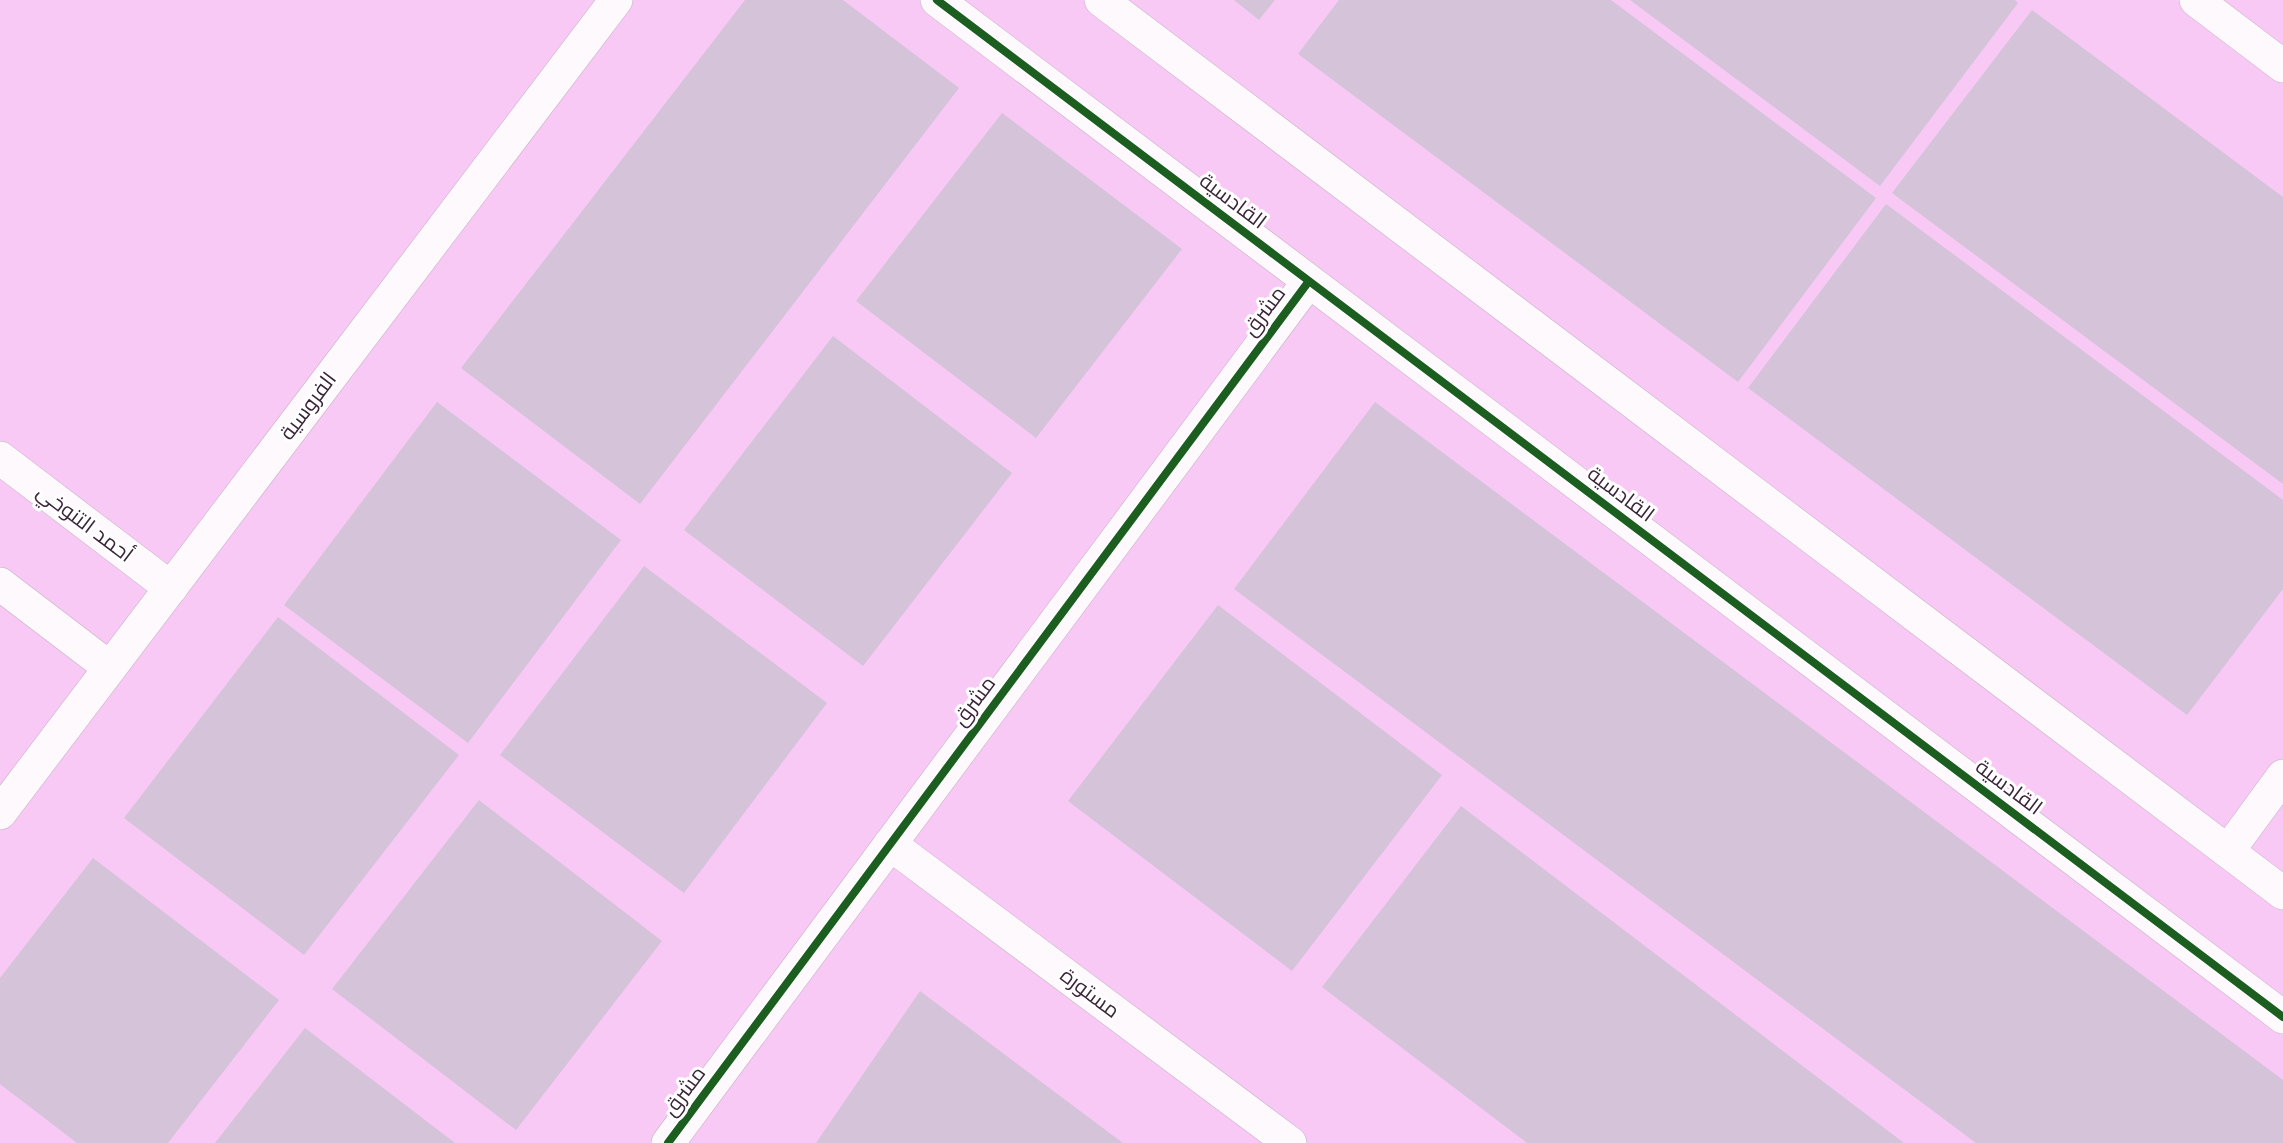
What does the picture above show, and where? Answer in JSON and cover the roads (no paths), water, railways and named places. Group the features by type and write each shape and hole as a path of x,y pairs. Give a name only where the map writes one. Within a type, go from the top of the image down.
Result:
{"street":[{"name":"الفروسية","path":"0,813 616,0"},
{"name":"القادسية","path":"937,0 2283,1017"},
{"path":"1101,0 2283,893"},
{"path":"2196,0 2283,66"},
{"name":"مشرق","path":"668,1143 1309,281"},
{"name":"أحمد التنوخي","path":"0,458 171,588"},
{"path":"0,584 110,668"},
{"path":"2228,851 2283,776"},
{"name":"مستورة","path":"890,844 1290,1143"}]}
